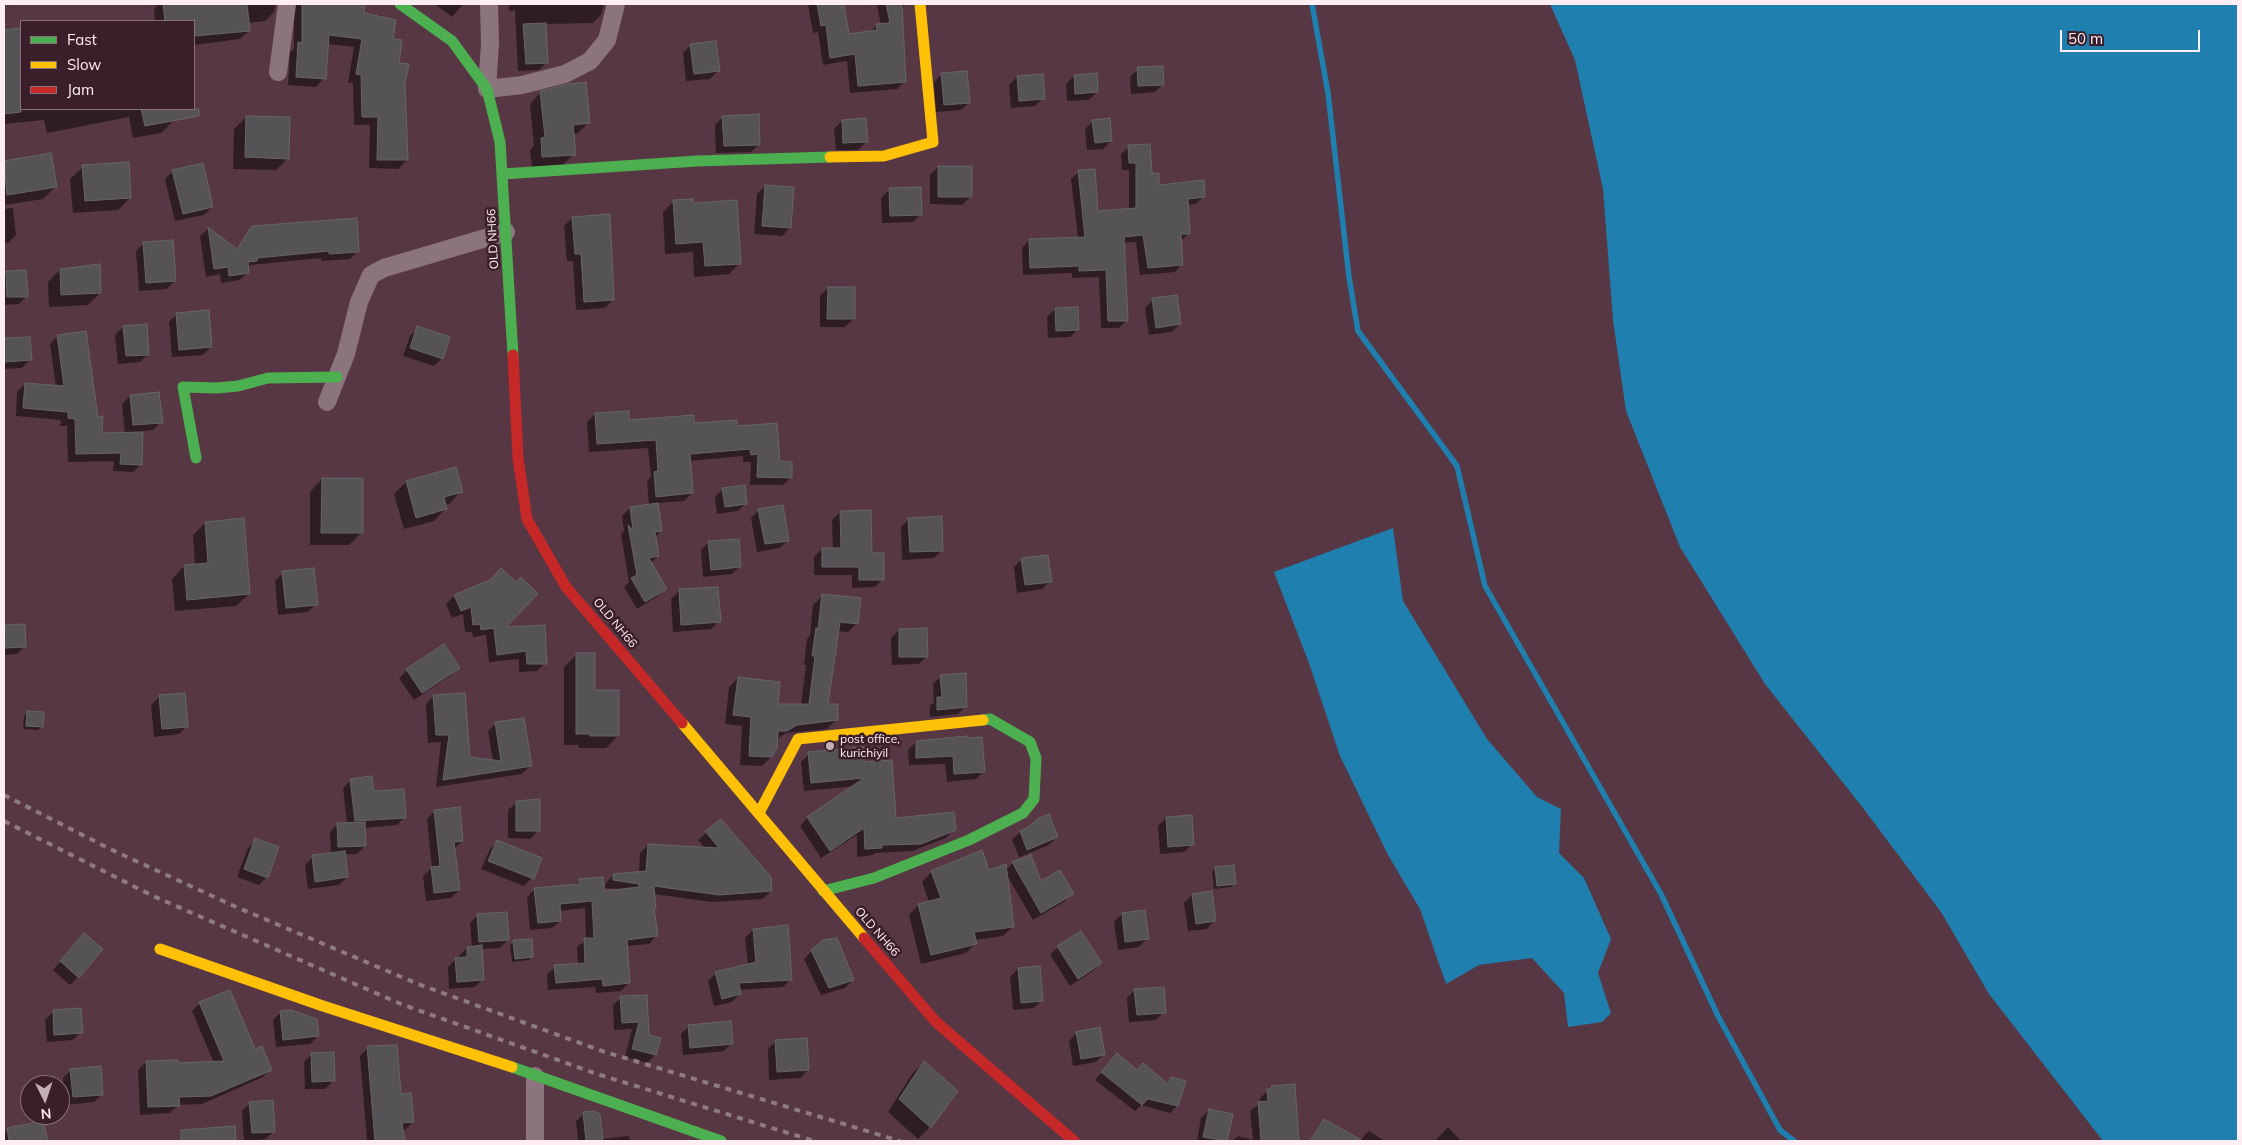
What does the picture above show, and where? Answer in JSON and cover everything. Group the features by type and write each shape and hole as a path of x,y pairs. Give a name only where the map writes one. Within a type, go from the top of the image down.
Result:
{"street":[{"path":"278,72 287,4"},
{"name":"OLD NH66","path":"400,4 452,41 487,89 500,142 503,174 518,458 527,519 566,587 936,1022 1074,1141"},
{"path":"489,4 490,43 487,89 522,85 565,74 590,61 607,40 616,4"},
{"path":"503,174 697,161 884,156 933,142 920,4"},
{"path":"327,402 346,354 359,302 371,275 384,268 506,232"},
{"path":"196,458 183,387 217,388 238,386 268,378 337,377"},
{"path":"758,813 798,739 990,719 1030,742 1036,758 1034,799 1023,813 968,840 874,878 823,891"},
{"path":"160,948 323,1006 480,1056 721,1141"},
{"path":"535,1076 535,1141"}],"water":[{"path":"1550,4 2238,4 2238,1141 2103,1141 1989,994 1941,912 1863,808 1765,684 1680,547 1626,411 1613,320 1603,189 1575,60"},
{"path":"1393,528 1403,601 1487,739 1537,797 1561,809 1559,853 1584,878 1611,939 1598,973 1611,1013 1602,1022 1568,1027 1564,993 1532,958 1479,965 1446,984 1420,909 1388,855 1340,756 1310,666 1274,572"}],"building":[{"path":"163,4 247,4 250,31 195,36 195,20 165,20"},
{"path":"302,4 365,4 364,13 396,20 393,39 402,40 399,63 409,64 405,84 408,160 377,160 378,117 362,117 361,75 356,74 362,39 329,35 326,79 296,77 298,42 302,43"},
{"path":"817,4 844,4 849,34 877,30 876,24 890,23 886,4 902,4 906,82 858,86 855,54 830,58 826,25 821,26"},
{"path":"546,23 548,63 526,64 523,24"},
{"path":"20,28 21,112 4,114 4,30"},
{"path":"716,41 720,71 694,74 690,44"},
{"path":"1163,66 1164,85 1138,86 1137,67"},
{"path":"967,71 970,103 944,105 941,73"},
{"path":"1097,73 1098,92 1075,94 1074,75"},
{"path":"1043,74 1045,99 1019,101 1017,76"},
{"path":"586,82 590,123 573,125 576,155 542,157 541,138 545,137 540,91"},
{"path":"199,109 199,116 145,126 141,110"},
{"path":"759,114 760,145 724,146 722,116"},
{"path":"246,116 290,117 289,159 245,157"},
{"path":"866,118 868,142 843,143 842,120"},
{"path":"1110,118 1112,141 1095,143 1092,120"},
{"path":"1150,144 1152,173 1159,173 1159,185 1204,180 1205,197 1188,199 1190,234 1181,234 1183,265 1148,268 1143,235 1124,237 1128,321 1108,321 1106,270 1079,271 1079,266 1030,268 1029,239 1085,237 1078,170 1095,169 1098,211 1136,208 1136,163 1129,163 1128,145"},
{"path":"51,153 57,187 7,195 4,161"},
{"path":"129,162 131,198 85,201 82,165"},
{"path":"203,163 213,207 183,214 172,170"},
{"path":"938,166 972,166 972,197 938,197"},
{"path":"765,185 794,187 791,228 762,226"},
{"path":"921,187 922,215 890,216 889,188"},
{"path":"693,199 694,203 737,200 741,264 705,266 703,242 676,244 673,200"},
{"path":"610,214 614,300 584,302 581,254 575,254 572,217"},
{"path":"357,218 359,252 329,254 329,251 257,258 257,261 248,262 249,273 229,276 228,267 214,269 208,227 237,249 252,226"},
{"path":"173,240 176,281 146,283 143,242"},
{"path":"100,264 101,293 61,295 60,269"},
{"path":"26,270 28,297 7,297 6,271"},
{"path":"828,287 855,287 855,319 827,319"},
{"path":"1177,295 1181,324 1156,328 1152,298"},
{"path":"1078,307 1079,330 1056,331 1055,308"},
{"path":"209,310 212,347 179,350 176,313"},
{"path":"147,324 149,355 126,356 123,326"},
{"path":"417,326 450,337 443,359 410,348"},
{"path":"86,331 98,417 103,416 102,433 143,432 142,465 120,464 121,453 76,454 75,419 68,418 68,412 23,408 25,383 64,386 57,335"},
{"path":"30,337 32,360 4,362 4,338"},
{"path":"159,392 163,423 133,425 130,395"},
{"path":"629,411 629,420 694,415 694,423 737,420 737,426 777,423 780,461 792,462 792,478 757,477 758,454 751,455 750,449 690,454 693,493 656,497 654,472 658,471 656,440 597,444 595,413"},
{"path":"456,467 463,492 444,497 447,509 416,518 406,481"},
{"path":"322,478 363,478 363,533 321,533"},
{"path":"745,485 747,504 725,507 722,488"},
{"path":"658,503 662,531 655,532 659,556 649,558 667,589 645,602 631,578 637,575 628,525 633,530 630,507"},
{"path":"783,505 789,541 765,544 758,509"},
{"path":"871,510 872,553 884,553 884,580 859,580 859,567 822,567 822,548 841,548 840,511"},
{"path":"942,516 943,551 910,552 908,518"},
{"path":"244,518 250,594 187,600 184,565 208,563 205,522"},
{"path":"739,539 741,567 711,570 708,541"},
{"path":"1048,555 1052,582 1025,585 1021,558"},
{"path":"314,568 318,605 286,608 282,571"},
{"path":"501,568 516,582 521,577 538,594 506,627 545,625 547,664 527,664 526,651 497,655 494,628 481,630 480,624 473,625 471,607 461,611 454,595 490,580"},
{"path":"718,587 721,622 681,625 679,589"},
{"path":"822,594 861,598 858,624 840,622 828,704 838,704 838,720 797,725 787,731 778,731 777,748 772,757 749,756 751,717 733,715 738,677 780,682 778,704 809,704 815,656 812,656 816,628 818,629"},
{"path":"25,624 26,647 4,648 4,625"},
{"path":"927,628 928,657 899,657 899,629"},
{"path":"444,644 460,668 422,693 406,669"},
{"path":"576,653 595,653 595,690 619,690 619,736 576,734"},
{"path":"966,673 967,707 937,710 937,697 942,697 940,675"},
{"path":"185,693 188,727 162,729 159,695"},
{"path":"465,693 470,757 501,761 495,722 524,718 532,766 443,780 449,735 436,735 433,695"},
{"path":"27,711 44,712 43,727 26,726"},
{"path":"967,736 967,738 982,737 985,772 954,774 953,756 916,758 916,741"},
{"path":"864,747 865,762 892,760 896,818 954,812 956,830 921,844 882,845 882,848 865,849 864,828 830,851 807,817 864,778 811,783 808,752"},
{"path":"372,776 374,791 404,789 406,818 355,821 350,779"},
{"path":"540,799 540,831 516,831 516,801"},
{"path":"460,807 463,841 454,842 460,890 434,893 431,867 440,866 434,810"},
{"path":"1049,814 1058,837 1027,850 1020,831 1030,826 1037,819"},
{"path":"1192,815 1194,845 1168,847 1166,817"},
{"path":"721,819 771,877 772,891 719,895 654,886 656,908 654,908 658,936 627,940 630,983 603,986 602,979 556,983 554,965 585,963 584,938 594,938 592,901 560,904 561,921 538,923 534,888 579,884 579,879 603,877 604,891 639,887 639,884 613,880 613,874 646,871 648,844 719,848 705,831"},
{"path":"365,822 366,846 338,847 337,823"},
{"path":"255,838 279,847 268,878 244,869"},
{"path":"497,840 542,858 534,879 488,861"},
{"path":"982,850 989,870 1006,864 1014,927 974,932 977,944 931,955 918,904 941,898 931,871"},
{"path":"345,851 348,877 315,882 312,855"},
{"path":"1031,855 1041,881 1060,870 1074,894 1041,913 1012,862"},
{"path":"1234,865 1236,884 1217,886 1215,867"},
{"path":"1212,891 1216,921 1196,924 1192,894"},
{"path":"1145,910 1149,939 1125,942 1122,913"},
{"path":"507,912 509,940 479,942 477,914"},
{"path":"788,925 792,980 739,983 741,994 722,999 715,972 756,962 753,929"},
{"path":"1081,931 1102,963 1078,979 1057,946"},
{"path":"84,933 103,949 79,978 60,961"},
{"path":"837,938 854,980 829,988 811,950 823,940"},
{"path":"532,939 533,957 515,959 513,940"},
{"path":"482,945 484,980 457,982 455,958 467,957 467,947"},
{"path":"1040,966 1043,1001 1021,1003 1018,968"},
{"path":"1164,987 1166,1013 1137,1015 1134,989"},
{"path":"230,990 255,1049 262,1046 272,1070 211,1096 179,1097 180,1106 148,1107 146,1061 178,1060 178,1063 224,1061 199,1002"},
{"path":"647,995 649,1035 661,1038 656,1055 632,1049 639,1022 622,1023 620,996"},
{"path":"81,1008 83,1033 54,1035 53,1010"},
{"path":"291,1010 317,1019 319,1036 283,1040 280,1011"},
{"path":"731,1021 733,1044 690,1048 688,1025"},
{"path":"1100,1027 1105,1055 1081,1059 1076,1032"},
{"path":"807,1038 809,1070 777,1072 775,1040"},
{"path":"397,1045 401,1094 411,1093 414,1122 402,1123 405,1141 375,1141 367,1046"},
{"path":"334,1052 335,1081 312,1082 311,1053"},
{"path":"1117,1053 1137,1070 1143,1063 1168,1084 1171,1077 1186,1081 1178,1106 1148,1099 1142,1105 1101,1072"},
{"path":"924,1061 958,1091 931,1128 899,1099"},
{"path":"101,1066 103,1095 73,1097 70,1069"},
{"path":"1295,1084 1299,1141 1261,1141 1258,1102 1268,1101 1267,1089 1272,1089 1271,1086"},
{"path":"273,1100 275,1132 252,1133 249,1102"},
{"path":"1209,1109 1233,1114 1227,1141 1203,1137"},
{"path":"594,1111 600,1114 603,1141 586,1141 583,1112"},
{"path":"1324,1119 1363,1141 1310,1141"},
{"path":"22,1125 44,1125 48,1141 9,1141 7,1128"},
{"path":"235,1126 236,1141 181,1141 181,1130"}],"waterway":[{"path":"1312,4 1328,93 1349,277 1358,331 1457,466 1485,586 1661,894 1718,1016 1780,1130 1794,1141"}],"railway":[{"path":"4,795 110,849 234,906 418,984 602,1051 900,1141"},
{"path":"4,821 153,896 401,1004 597,1074 814,1141"}],"traffic: fast":[{"path":"400,4 452,41 487,89 500,142 513,355"},
{"path":"503,174 697,161 830,157"},
{"path":"196,458 183,387 217,388 238,386 268,378 337,377"},
{"path":"823,891 874,878 969,840 1023,813 1034,799 1036,758 1030,742 990,719 983,720"},
{"path":"512,1067 721,1141"}],"traffic: slow":[{"path":"830,157 884,156 933,142 920,4"},
{"path":"759,813 798,739 983,720"},
{"path":"682,723 864,938"},
{"path":"160,949 323,1006 512,1067"}],"traffic: jam":[{"path":"513,355 518,458 527,519 566,587 682,723"},
{"path":"864,938 936,1022 1074,1141"}],"place":[{"name":"post office, kurichiyil","path":"830,746"}]}
